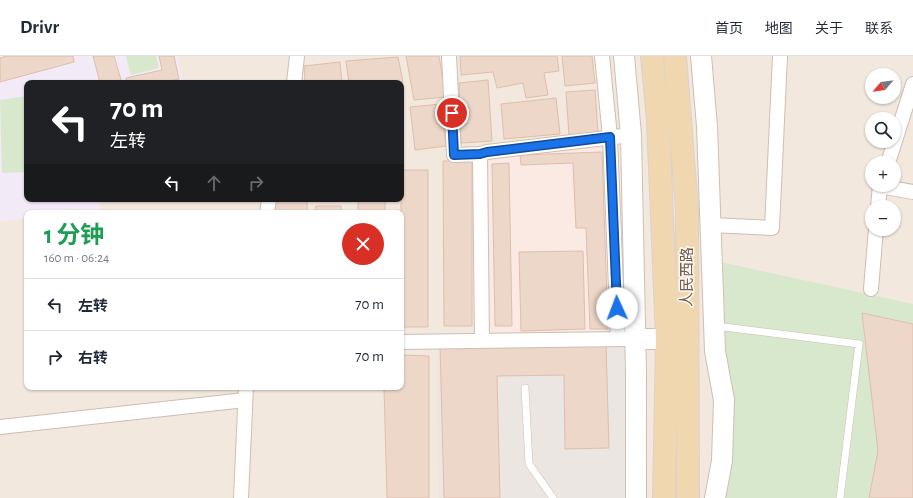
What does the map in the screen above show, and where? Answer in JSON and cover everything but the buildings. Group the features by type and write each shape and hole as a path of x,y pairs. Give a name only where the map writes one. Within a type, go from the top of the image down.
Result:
{"main road":[{"name":"人民西路","path":"652,56 658,119 667,339 664,498"},
{"name":"人民西路","path":"676,66 687,210 688,498"}],"street":[{"path":"294,80 297,56"},
{"path":"449,56 454,155 480,154 631,135"},
{"path":"602,56 627,339 636,498"},
{"path":"624,56 631,135 627,339"},
{"path":"711,225 772,228 780,56"},
{"path":"676,66 702,65 707,126 715,351 724,400 722,461 715,498"},
{"path":"890,156 913,84"},
{"path":"480,154 482,341"},
{"path":"901,190 913,192"},
{"path":"871,288 875,236"},
{"path":"687,259 712,260"},
{"path":"404,342 667,339"},
{"path":"0,427 246,393 241,498"}],"lane":[{"path":"714,326 859,344 840,498"},
{"path":"525,388 529,464 553,498"}],"shaded area":[{"path":"0,56 913,56 913,498 0,498"},
{"path":"0,56 177,56 183,80 24,80 24,202 99,202 101,210 24,210 24,219 0,221"},
{"path":"631,135 636,339 487,341 487,152"},
{"path":"636,339 636,498 439,498 437,342"}],"green space":[{"path":"126,56 156,56 159,68 131,75"},
{"path":"24,96 24,172 2,173 0,100"},
{"path":"712,260 913,304 913,498 715,498 722,461"}],"route":[{"path":"452,113 454,155 480,154 610,137 617,308"}]}
